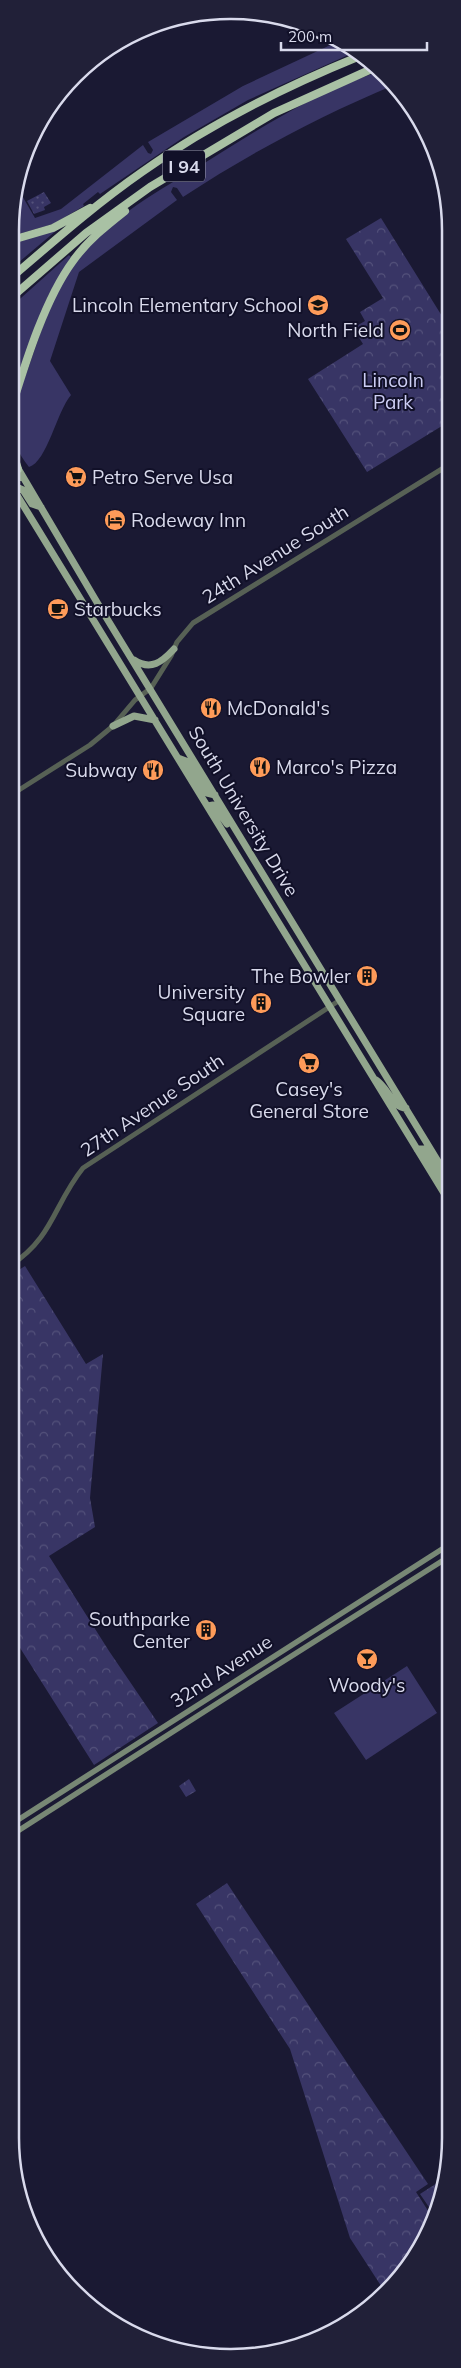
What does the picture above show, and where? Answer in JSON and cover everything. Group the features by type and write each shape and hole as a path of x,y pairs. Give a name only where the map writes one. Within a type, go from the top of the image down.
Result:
{"highway":[{"name":"I 94","path":"19,271 141,172 192,139 263,100 354,59"},
{"name":"I 94","path":"19,291 86,233 169,175 274,114 369,70"},
{"path":"19,387 58,285 73,261 96,234 169,175"},
{"path":"19,238 53,228 111,196"}],"main road":[{"name":"South University Drive","path":"19,474 23,476 442,1169"},
{"path":"19,489 23,490 32,504 41,507"},
{"name":"South University Drive","path":"19,497 442,1190"},
{"path":"132,658 140,664 150,666 164,659 174,649"},
{"path":"113,726 134,716 155,720"},
{"path":"178,758 186,761 204,790 208,794 215,795"},
{"path":"208,806 214,805 232,831 240,836"},
{"path":"374,1078 385,1086 396,1104 406,1108"},
{"path":"417,1149 425,1149 442,1177"},
{"name":"32nd Avenue","path":"19,1819 442,1549"},
{"name":"32nd Avenue","path":"19,1830 442,1561"}],"street":[{"name":"24th Avenue South","path":"19,789 90,745 113,726 140,696 151,688 185,631 203,616 442,469"},
{"name":"27th Avenue South","path":"19,1260 43,1238 66,1192 83,1168 340,1000"}],"green space":[{"path":"331,45 349,55 248,100 184,137 100,194 98,192 83,204 84,206 53,224 19,234 22,196 35,218 61,209 143,145 148,153 151,154 153,150 148,142 243,86"},
{"path":"371,74 387,88 339,109 286,136 234,165 183,197 177,188 173,187 171,192 177,200 79,272 50,361 71,395 61,412 47,446 35,463 29,467 19,452 19,393 53,300 67,274 88,247 102,232 134,207 263,127 325,93"},
{"path":"44,192 51,203 44,207 45,210 34,214 27,201"},
{"name":"Lincoln Park","path":"381,218 442,316 442,426 367,472 308,379 363,344 353,328 365,321 360,312 383,298 346,239"},
{"path":"56,229 57,230 19,262 19,241"},
{"path":"69,255 71,257 48,296 19,378 19,300"},
{"path":"25,1266 86,1364 103,1354 90,1498 95,1527 49,1556 109,1651 158,1723 94,1765 19,1646 19,1270"},
{"path":"407,1666 437,1713 366,1760 334,1713"},
{"path":"189,1779 196,1791 186,1797 179,1786"},
{"path":"227,1883 428,2184 416,2192 429,2212 426,2219 407,2255 381,2286 350,2238 290,2049 196,1904"},
{"path":"437,2183 430,2209 420,2194"}],"place":[{"name":"Lincoln Elementary School","path":"318,305"},
{"name":"North Field","path":"400,330"},
{"name":"Petro Serve Usa","path":"76,477"},
{"name":"Rodeway Inn","path":"115,520"},
{"name":"Starbucks","path":"58,609"},
{"name":"McDonald's","path":"211,708"},
{"name":"Marco's Pizza","path":"260,767"},
{"name":"Subway","path":"153,770"},
{"name":"The Bowler","path":"367,976"},
{"name":"University Square","path":"261,1003"},
{"name":"Casey's General Store","path":"309,1063"},
{"name":"Southparke Center","path":"206,1630"},
{"name":"Woody's","path":"367,1659"}]}
